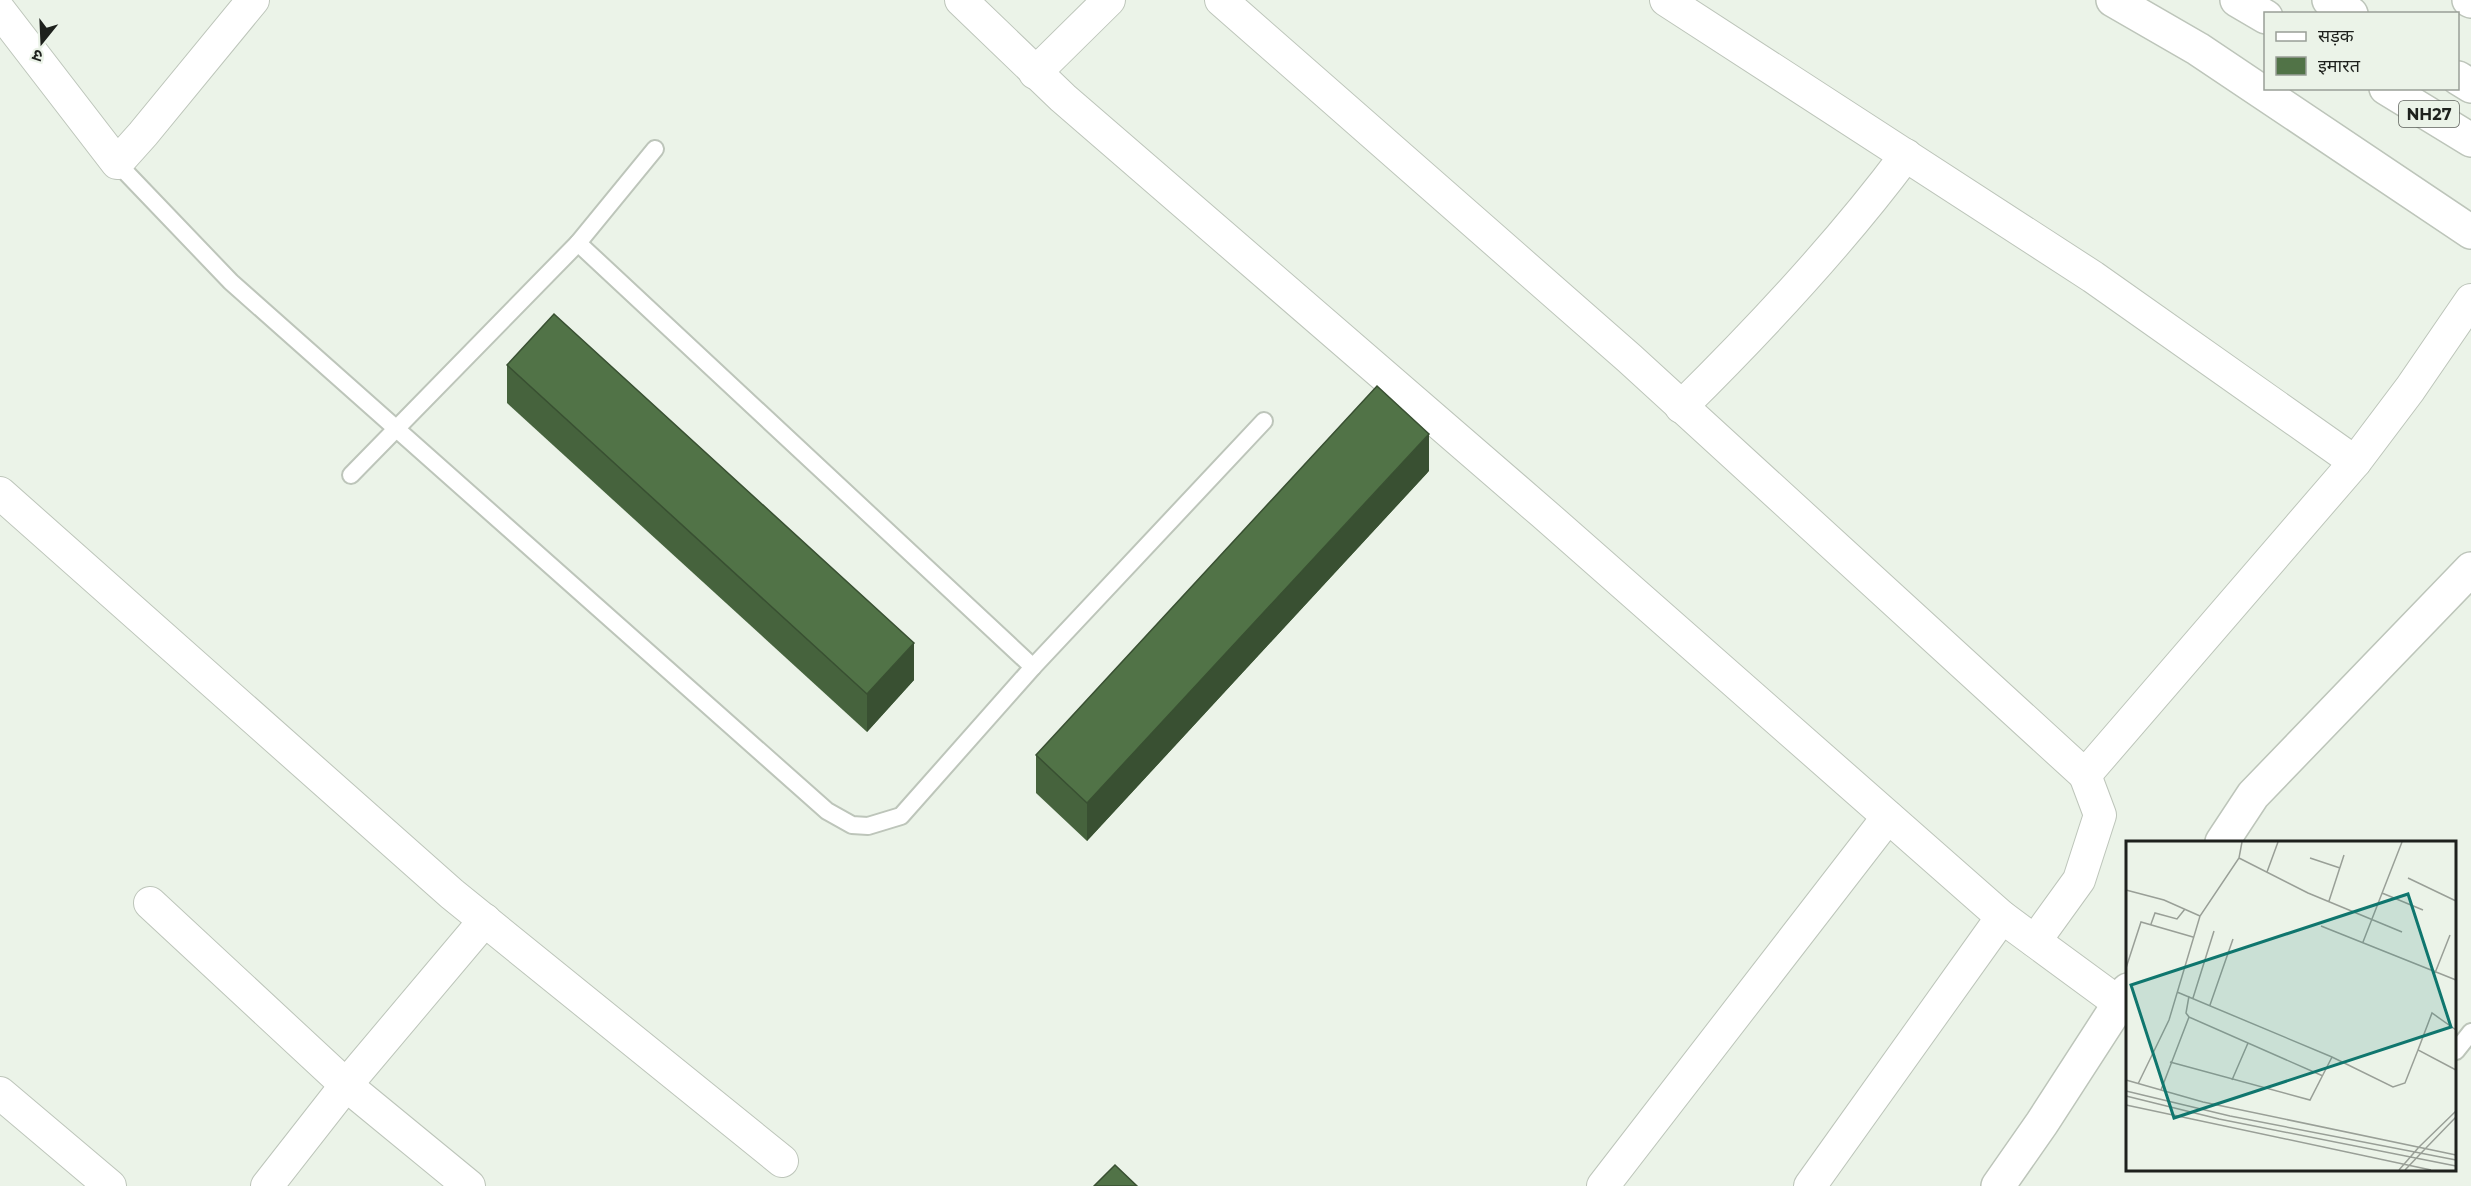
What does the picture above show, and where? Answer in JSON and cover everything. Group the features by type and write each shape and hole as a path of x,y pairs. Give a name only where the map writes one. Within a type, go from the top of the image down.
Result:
{"main road":[{"path":"2113,0 2198,49 2471,232"},
{"path":"2237,0 2264,16"},
{"path":"2329,0 2348,12"},
{"name":"NH27","path":"2389,90 2471,140"},
{"path":"2223,841 2253,795 2471,569"},
{"path":"1998,1186 2042,1123 2123,996"}],"street":[{"path":"0,11 117,163 253,0"},
{"path":"961,0 1035,73 1543,513 2002,917 2035,941 2123,996"},
{"path":"1035,73 1109,0"},
{"path":"1221,0 1681,407 2085,775 2100,815 2079,880 2035,941"},
{"path":"1666,0 2093,277 2355,462"},
{"path":"1681,407 1751,338 1876,195 1906,155"},
{"path":"2085,775 2355,462 2410,389 2471,300"},
{"path":"0,493 485,921 782,1161"},
{"path":"1603,1186 1888,817"},
{"path":"150,903 346,1085 469,1186"},
{"path":"1810,1186 2002,917"},
{"path":"267,1186 346,1085 485,921"},
{"path":"0,1093 110,1186"}],"lane":[{"path":"351,475 578,243 655,149"},
{"path":"117,163 231,282 827,811 852,825 868,826 900,816 1033,667 1264,421"},
{"path":"578,243 1033,667"},
{"path":"2456,1052 2471,1032"}],"building":[{"path":"554,314 914,643 867,694 507,365"},
{"path":"1377,386 1429,434 1087,803 1036,755"},
{"path":"1115,1165 1137,1186 1094,1186"}]}
